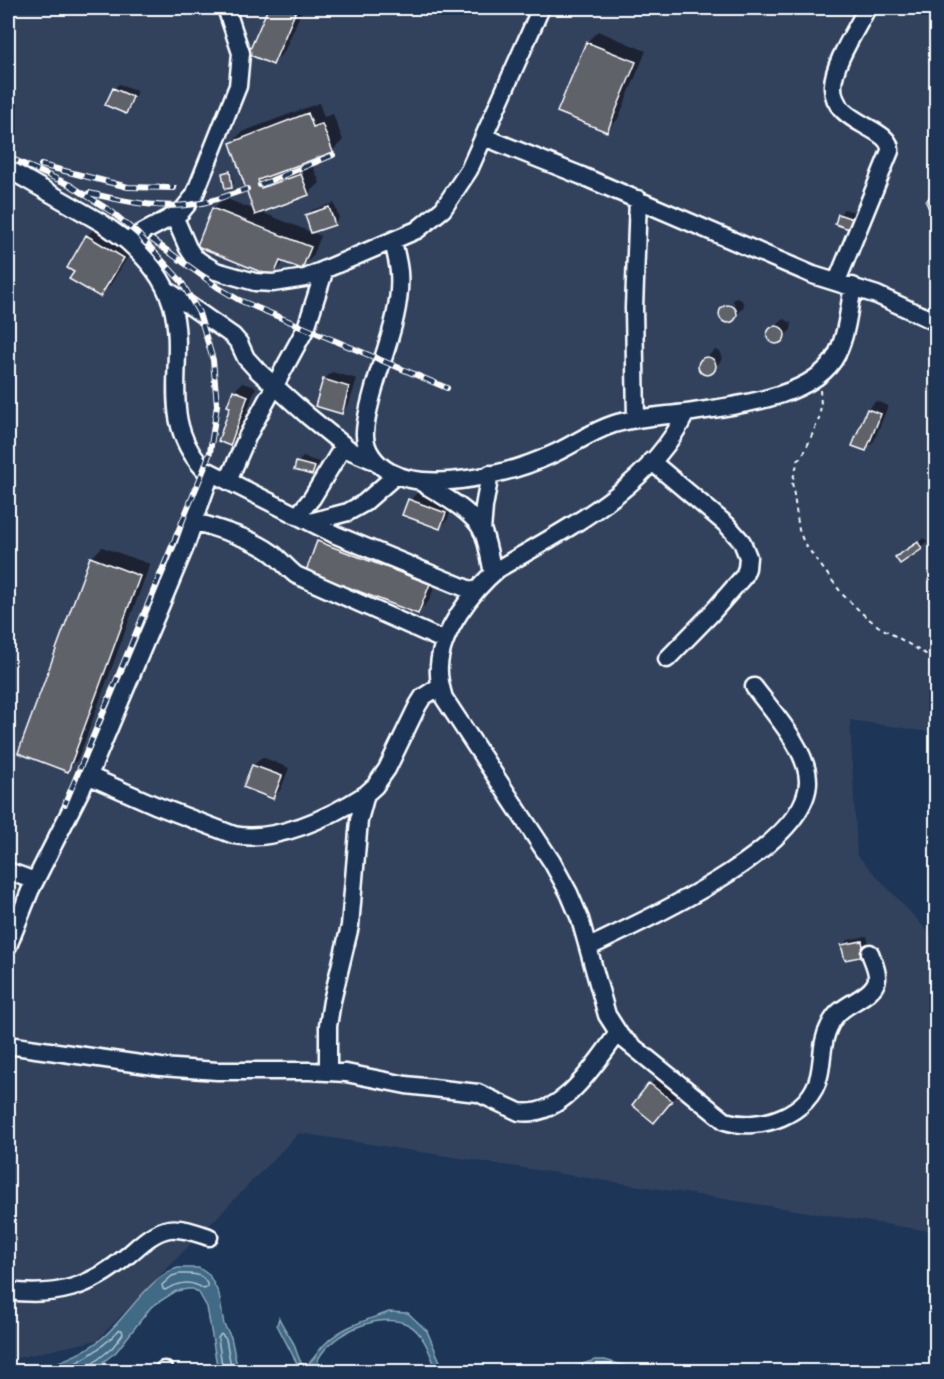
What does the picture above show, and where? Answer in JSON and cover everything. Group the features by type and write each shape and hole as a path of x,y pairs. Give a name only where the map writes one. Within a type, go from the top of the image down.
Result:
{"lane":[{"path":"127,241 174,216 189,204 194,196 238,86 241,52 226,8"},
{"path":"174,216 194,257 216,271 255,282 273,283 305,278 417,230 443,209 469,170 540,8"},
{"path":"837,281 890,151 889,141 885,136 865,127 842,109 834,91 833,83 837,66 867,8"},
{"path":"484,137 638,199 813,275 854,286 903,305 936,322"},
{"path":"8,169 102,223 127,241 147,259 167,290 175,322 178,419 190,451 197,462 211,473 336,535 475,592"},
{"path":"636,419 634,308 638,199"},
{"path":"393,241 399,273 398,298 372,398 365,432 366,443 375,460 383,468 396,475 422,483 458,506 482,531"},
{"path":"228,481 248,435 306,328 325,269"},
{"path":"422,483 437,483 526,466 595,432 636,419 758,401 817,378 829,367 837,355 854,286"},
{"path":"167,290 233,336 251,364 351,451 375,460"},
{"path":"686,413 668,444 615,496 588,516 493,573 475,592 456,619 439,663 440,686 444,698 458,723 552,862 573,902 589,947 607,1015 618,1034 725,1121 744,1126 757,1125 776,1119 801,1105 816,1085 826,1034 836,1016 875,986 877,976 870,953"},
{"path":"303,519 312,498 344,445"},
{"path":"651,461 727,525 742,542 748,557 744,576 667,659"},
{"path":"8,946 35,881 89,776 146,645 211,473"},
{"path":"490,474 482,531 493,573"},
{"path":"303,519 348,512 363,503 396,475"},
{"path":"194,520 254,542 274,554 296,575 446,641"},
{"path":"89,776 155,805 234,835 247,838 269,836 345,808 366,794 387,769 418,705 432,690 440,686"},
{"path":"589,947 677,904 744,864 783,829 803,801 808,780 800,753 789,734 754,687"},
{"path":"328,1071 328,1026 350,926 358,820 366,794"},
{"path":"8,871 35,881"},
{"path":"8,1045 161,1067 218,1071 328,1071 406,1085 478,1093 519,1112 534,1113 559,1102 570,1092 590,1072 618,1034"},
{"path":"8,1291 56,1292 85,1284 111,1268 150,1237 169,1229 186,1230 209,1236"}],"path":[{"path":"817,378 821,405 819,419 798,461 792,482 799,530 804,543 843,595 864,615 878,626 936,660"}],"shaded area":[{"path":"8,8 936,8 936,733 850,720 857,855 936,940 936,1232 299,1133 97,1340 8,1360"}],"water":[{"path":"178,1268 199,1268 209,1275 219,1294 224,1325 231,1337 238,1371 218,1371 207,1307 199,1293 188,1289 176,1291 151,1307 116,1352 91,1371 35,1371 70,1358 94,1345 110,1331 147,1289 167,1273"},
{"path":"389,1312 408,1313 427,1331 444,1371 437,1371 419,1333 409,1325 398,1321 385,1321 372,1322 346,1332 326,1349 318,1360 317,1371 301,1371 277,1325 279,1318 304,1367 326,1343 340,1332"},
{"path":"595,1360 605,1360 643,1371 561,1371"}],"building":[{"path":"268,8 297,8 273,65 248,54"},
{"path":"586,42 636,62 607,132 557,112"},
{"path":"113,88 133,97 126,114 105,105"},
{"path":"308,113 313,127 322,124 333,152 258,180 261,188 301,174 309,195 255,215 230,143"},
{"path":"230,171 232,188 225,189 222,173"},
{"path":"934,194 936,195 936,212 929,209 926,202"},
{"path":"329,207 335,225 311,233 305,215"},
{"path":"212,208 311,247 302,269 280,261 273,277 197,246"},
{"path":"838,214 853,219 849,229 835,224"},
{"path":"86,235 124,258 100,297 69,279 74,272 67,268"},
{"path":"728,305 734,308 737,314 734,320 728,323 722,320 719,314 722,308"},
{"path":"776,326 782,329 785,335 782,341 776,344 770,341 767,335 770,329"},
{"path":"707,357 713,360 716,366 713,372 707,375 701,372 698,366 701,360"},
{"path":"323,379 349,387 342,414 315,406"},
{"path":"233,390 248,396 230,446 218,441 230,407 227,406"},
{"path":"867,409 881,414 866,451 852,446"},
{"path":"296,462 315,467 312,475 294,470"},
{"path":"408,499 446,513 440,529 402,515"},
{"path":"317,541 430,584 418,614 306,571"},
{"path":"918,542 922,549 900,564 895,557"},
{"path":"90,557 140,576 68,772 18,753"},
{"path":"252,765 282,776 273,799 243,787"},
{"path":"862,941 865,956 845,960 841,945"},
{"path":"649,1083 672,1101 654,1123 632,1105"}],"railway":[{"path":"260,185 333,155"},
{"path":"8,157 70,185 112,212 138,234 181,281 199,313 213,360 217,405 210,452 204,469 65,804"},
{"path":"41,165 128,187 174,188"},
{"path":"89,193 133,202 177,206 206,202 247,189"},
{"path":"151,239 239,300 447,388"}]}
